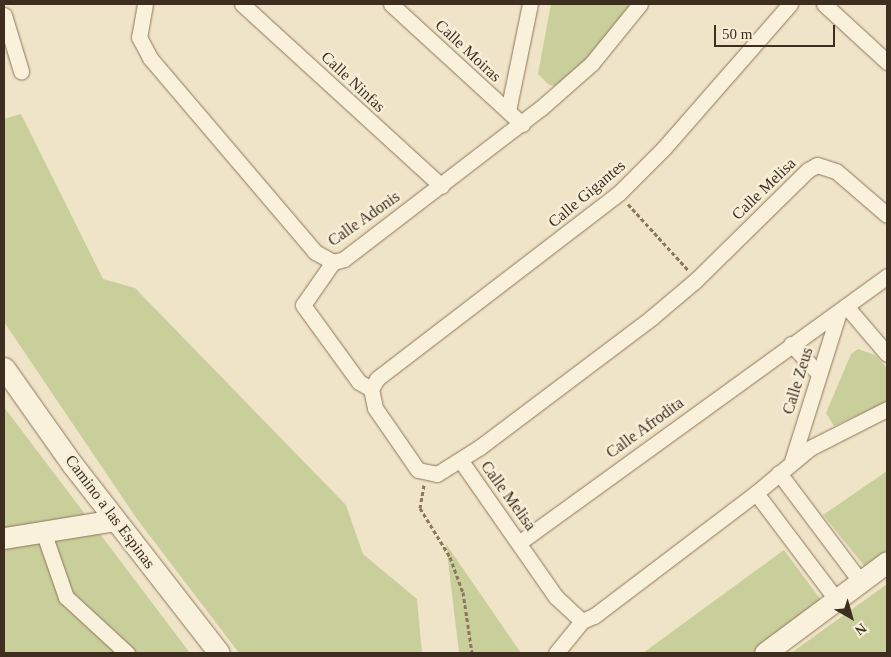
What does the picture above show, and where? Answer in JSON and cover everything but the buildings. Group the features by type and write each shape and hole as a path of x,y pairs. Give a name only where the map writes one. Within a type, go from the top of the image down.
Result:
{"street":[{"name":"Calle Adonis","path":"145,4 139,36 150,58 315,252 333,262 344,259 522,124 592,63 640,4"},
{"name":"Calle Ninfas","path":"242,4 441,186"},
{"name":"Calle Moiras","path":"391,4 522,124"},
{"path":"508,111 530,4"},
{"name":"Calle Gigantes","path":"374,384 619,193 664,148 790,4"},
{"path":"824,4 887,62"},
{"path":"4,15 21,71"},
{"name":"Calle Melisa","path":"582,621 565,608 461,461 696,280 799,176 817,165 844,176 887,216"},
{"path":"333,262 303,305 359,382 374,384 375,408 412,463 428,475 437,474 461,461"},
{"name":"Calle Afrodita","path":"520,542 887,276"},
{"path":"842,309 887,354"},
{"name":"Calle Zeus","path":"792,461 818,373 842,309"},
{"path":"791,344 818,373"},
{"name":"Camino a las Espinas","path":"4,368 115,520 219,653"},
{"path":"556,653 582,621 594,616 756,493 792,461 830,437 887,409"},
{"path":"779,473 860,581"},
{"path":"756,493 836,598"},
{"path":"4,538 44,534 115,520"},
{"path":"44,534 66,597 127,653"},
{"path":"765,653 836,598 887,562"}],"path":[{"path":"619,193 696,280"},
{"path":"428,475 420,508 450,557 463,592 472,653"}],"green space":[{"path":"551,4 635,4 592,56 556,86 549,85 538,74"},
{"path":"21,114 103,279 135,288 346,505 363,554 417,599 422,653 239,653 137,519 4,322 4,119"},
{"path":"858,349 875,355 887,368 887,402 834,426 826,413 851,354"},
{"path":"4,407 190,653 4,653"},
{"path":"887,471 887,550 865,567 823,515"},
{"path":"446,544 521,653 459,653"},
{"path":"784,550 821,600 752,653 643,653"},
{"path":"887,584 887,653 791,653"}]}
